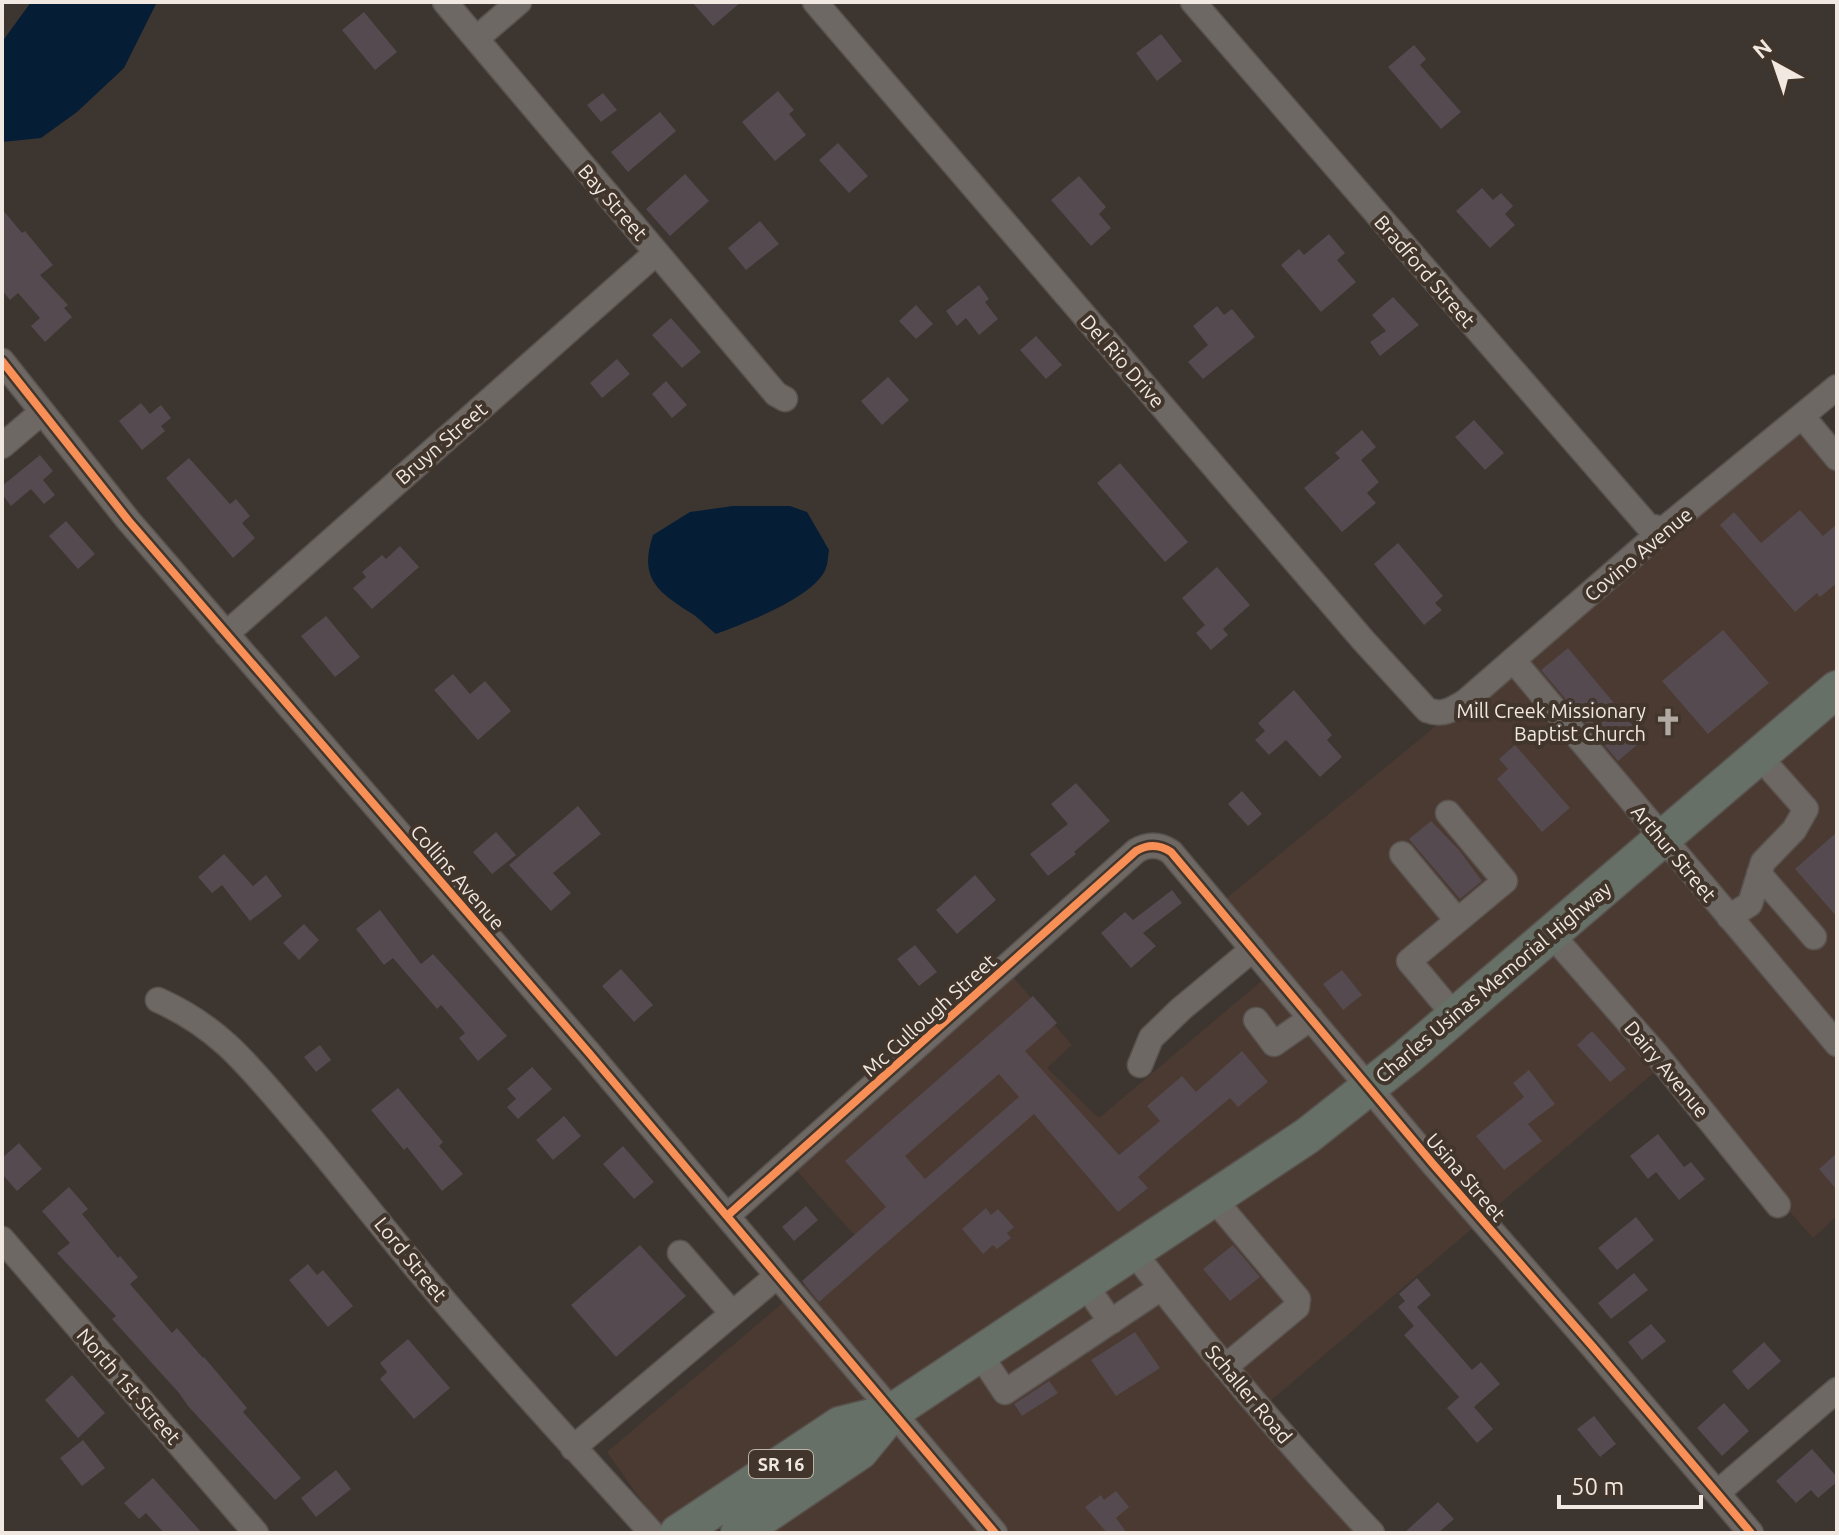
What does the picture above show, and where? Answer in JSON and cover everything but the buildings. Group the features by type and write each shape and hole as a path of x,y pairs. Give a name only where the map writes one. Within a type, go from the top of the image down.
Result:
{"highway":[{"name":"Charles Usinas Memorial Highway","path":"739,1533 860,1451 892,1412 1307,1136 1552,935 1837,689"},
{"name":"Charles Usinas Memorial Highway","path":"678,1533 840,1425 892,1412"}],"street":[{"name":"Bay Street","path":"445,2 776,394 785,399"},
{"path":"477,38 519,2"},
{"name":"Del Rio Drive","path":"815,2 1363,640 1427,710 1436,713"},
{"name":"Bradford Street","path":"1193,2 1648,526 1656,530 1664,529"},
{"name":"Bruyn Street","path":"226,634 656,253"},
{"name":"Collins Avenue","path":"2,361 128,520 727,1216 995,1533"},
{"name":"Covino Avenue","path":"1436,713 1445,713 1465,702 1664,529 1837,387"},
{"path":"2,446 42,412"},
{"path":"1802,416 1837,458"},
{"name":"Arthur Street","path":"1513,660 1837,1044"},
{"path":"1729,917 1750,904 1763,862 1794,830 1806,809 1759,756"},
{"path":"1448,813 1505,881 1409,961 1455,1016"},
{"name":"Mc Cullough Street","path":"727,1216 1136,851 1156,845"},
{"name":"Usina Street","path":"1156,845 1171,852 1751,1533"},
{"path":"1402,854 1457,920"},
{"path":"1759,874 1814,937"},
{"name":"Dairy Avenue","path":"1552,935 1657,1055 1778,1205"},
{"path":"1140,1065 1151,1038 1253,949"},
{"name":"Lord Street","path":"158,1000 204,1025 232,1046 428,1282 652,1533"},
{"path":"1256,1020 1274,1044 1311,1018"},
{"path":"1213,1198 1298,1299 1297,1307 1225,1367"},
{"name":"North 1st Street","path":"2,1239 256,1533"},
{"name":"Schaller Road","path":"1132,1250 1225,1367 1311,1468 1372,1533"},
{"path":"680,1253 732,1313"},
{"path":"573,1448 627,1406 777,1276"},
{"path":"1084,1283 1111,1322"},
{"path":"979,1353 1005,1392 1161,1288"},
{"path":"1717,1493 1837,1390"}],"shaded area":[{"path":"1802,431 1837,474 1837,674 1663,825 1528,662 1670,539 1676,538"},
{"path":"1513,675 1648,837 1370,1073 1223,901 1437,725 1443,727 1472,710"},
{"path":"1837,704 1837,1029 1677,842"},
{"path":"1662,854 1837,1058 1837,1216 1813,1238 1665,1049 1566,937"},
{"path":"1552,949 1657,1070 1489,1213 1384,1089"},
{"path":"1013,977 1072,1045 1047,1068 1099,1118 1265,978 1355,1084 893,1398 800,1289 857,1238 796,1170"},
{"path":"1369,1101 1475,1226 1268,1403 1147,1254"},
{"path":"1131,1264 1359,1533 1007,1533 907,1415"},
{"path":"785,1301 874,1405 662,1530 607,1452"},
{"path":"893,1428 982,1533 759,1533"}],"water":[{"path":"31,2 157,2 124,68 77,112 41,138 2,142 2,42"},
{"path":"733,506 790,506 807,512 829,550 828,561 820,579 794,599 716,634 660,590 650,572 649,550 653,535 690,512"}],"cycle path":[{"path":"2,361 128,520 589,1053 995,1533"},
{"path":"727,1216 1136,851 1149,846 1162,847 1171,852 1433,1164 1751,1533"}],"place":[{"name":"Mill Creek Missionary Baptist Church","path":"1668,722"}]}
